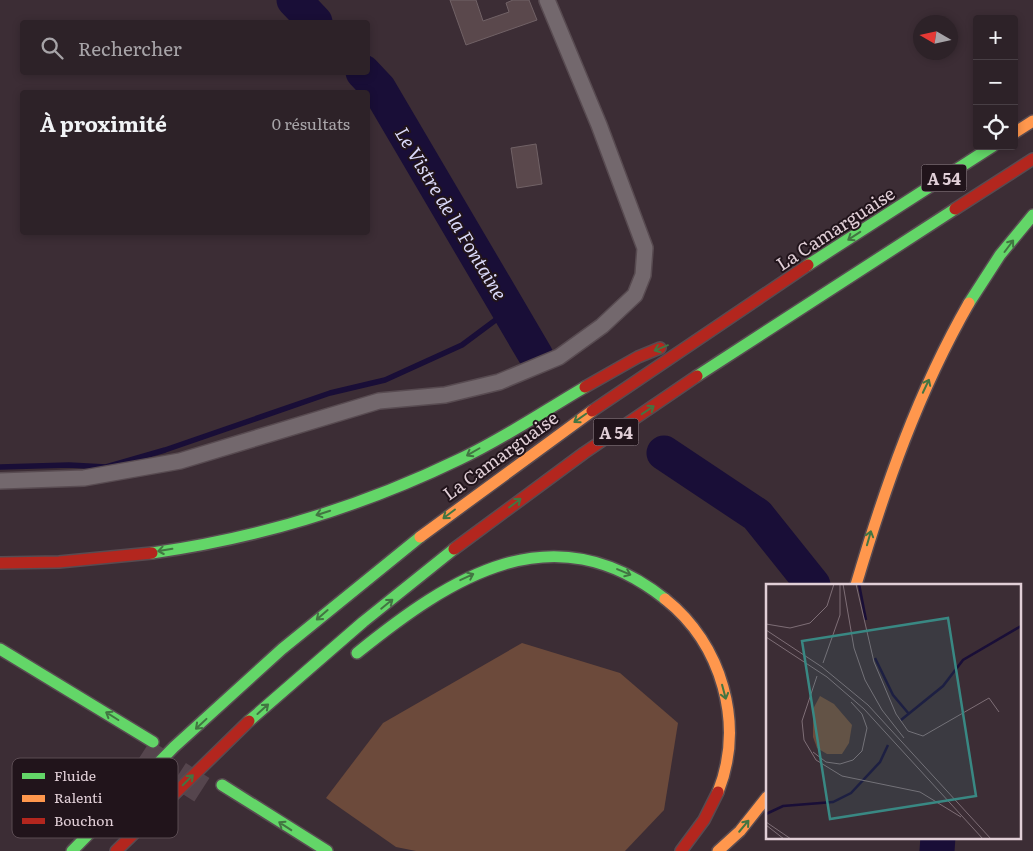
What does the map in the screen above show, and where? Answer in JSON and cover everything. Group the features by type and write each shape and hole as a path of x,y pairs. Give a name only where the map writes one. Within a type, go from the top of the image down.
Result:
{"highway":[{"path":"1018,130 1033,121"},
{"name":"La Camarguaise","path":"164,758 334,604 508,469 722,323 987,150"},
{"name":"A 54","path":"178,789 226,741 377,612 521,498 752,340 1033,159"},
{"path":"856,584 874,518 898,450 934,368 962,316 990,272 1033,215"},
{"path":"0,563 86,560 211,543 275,528 340,508 398,486 462,458 638,357 722,323"},
{"path":"345,662 405,614 438,591 494,565 550,556 574,558 620,570 642,580 674,604 708,647 726,695 729,717 729,748 721,785 706,820 681,851"},
{"path":"0,649 153,742"},
{"path":"226,741 254,732"},
{"path":"222,785 327,851"},
{"path":"718,851 740,831 766,798"},
{"name":"La Camarguaise","path":"72,851 85,838"},
{"name":"A 54","path":"116,851 129,838"}],"street":[{"path":"0,481 84,478 180,461 379,401 445,395 499,382 559,357 602,326 635,295 643,275 645,248 599,125 547,0"}],"shaded area":[{"path":"522,643 620,673 678,723 664,810 625,851 416,851 396,847 326,798 383,723"}],"building":[{"path":"450,0 476,0 483,21 509,12 506,3 513,0 529,0 537,20 466,45"},
{"path":"536,144 542,184 517,188 511,148"}],"waterway":[{"name":"Le Vistre de la Fontaine","path":"294,0 313,20"},
{"name":"Le Vistre de la Fontaine","path":"366,75 379,89 536,356"},
{"path":"0,467 69,465 106,467 165,450 330,393 385,380 462,345 509,310"},
{"name":"Le Vistre de la Fontaine","path":"664,453 757,515 812,584"},
{"name":"Le Vistre de la Fontaine","path":"937,851 938,838"}],"tunnel":[{"path":"143,752 152,758"},
{"path":"178,774 210,795"}],"traffic: fast":[{"path":"808,265 987,150"},
{"path":"697,376 955,209"},
{"path":"969,303 1000,255 1033,215"},
{"path":"152,553 232,539 271,529 310,518 386,491 476,451 508,434 585,387"},
{"path":"163,758 282,649 420,537"},
{"path":"249,721 363,622 454,549"},
{"path":"357,653 429,600 466,579 504,564 543,557 583,559 623,573 665,599"},
{"path":"0,649 153,742"},
{"path":"222,785 327,851"},
{"path":"72,851 85,838"}],"traffic: slow":[{"path":"1018,130 1033,121"},
{"path":"856,584 891,476 918,405 969,303"},
{"path":"420,537 592,411"},
{"path":"665,599 685,617 701,639 714,662 723,687 728,713 729,739 726,766 718,792"},
{"path":"718,851 740,831 766,798"}],"traffic: jam":[{"path":"955,209 1033,159"},
{"path":"592,411 808,265"},
{"path":"585,387 638,357 660,348"},
{"path":"454,549 584,453 697,376"},
{"path":"0,563 59,562 152,553"},
{"path":"178,790 249,721"},
{"path":"681,851 704,820 718,792"},
{"path":"116,851 129,838"}]}
